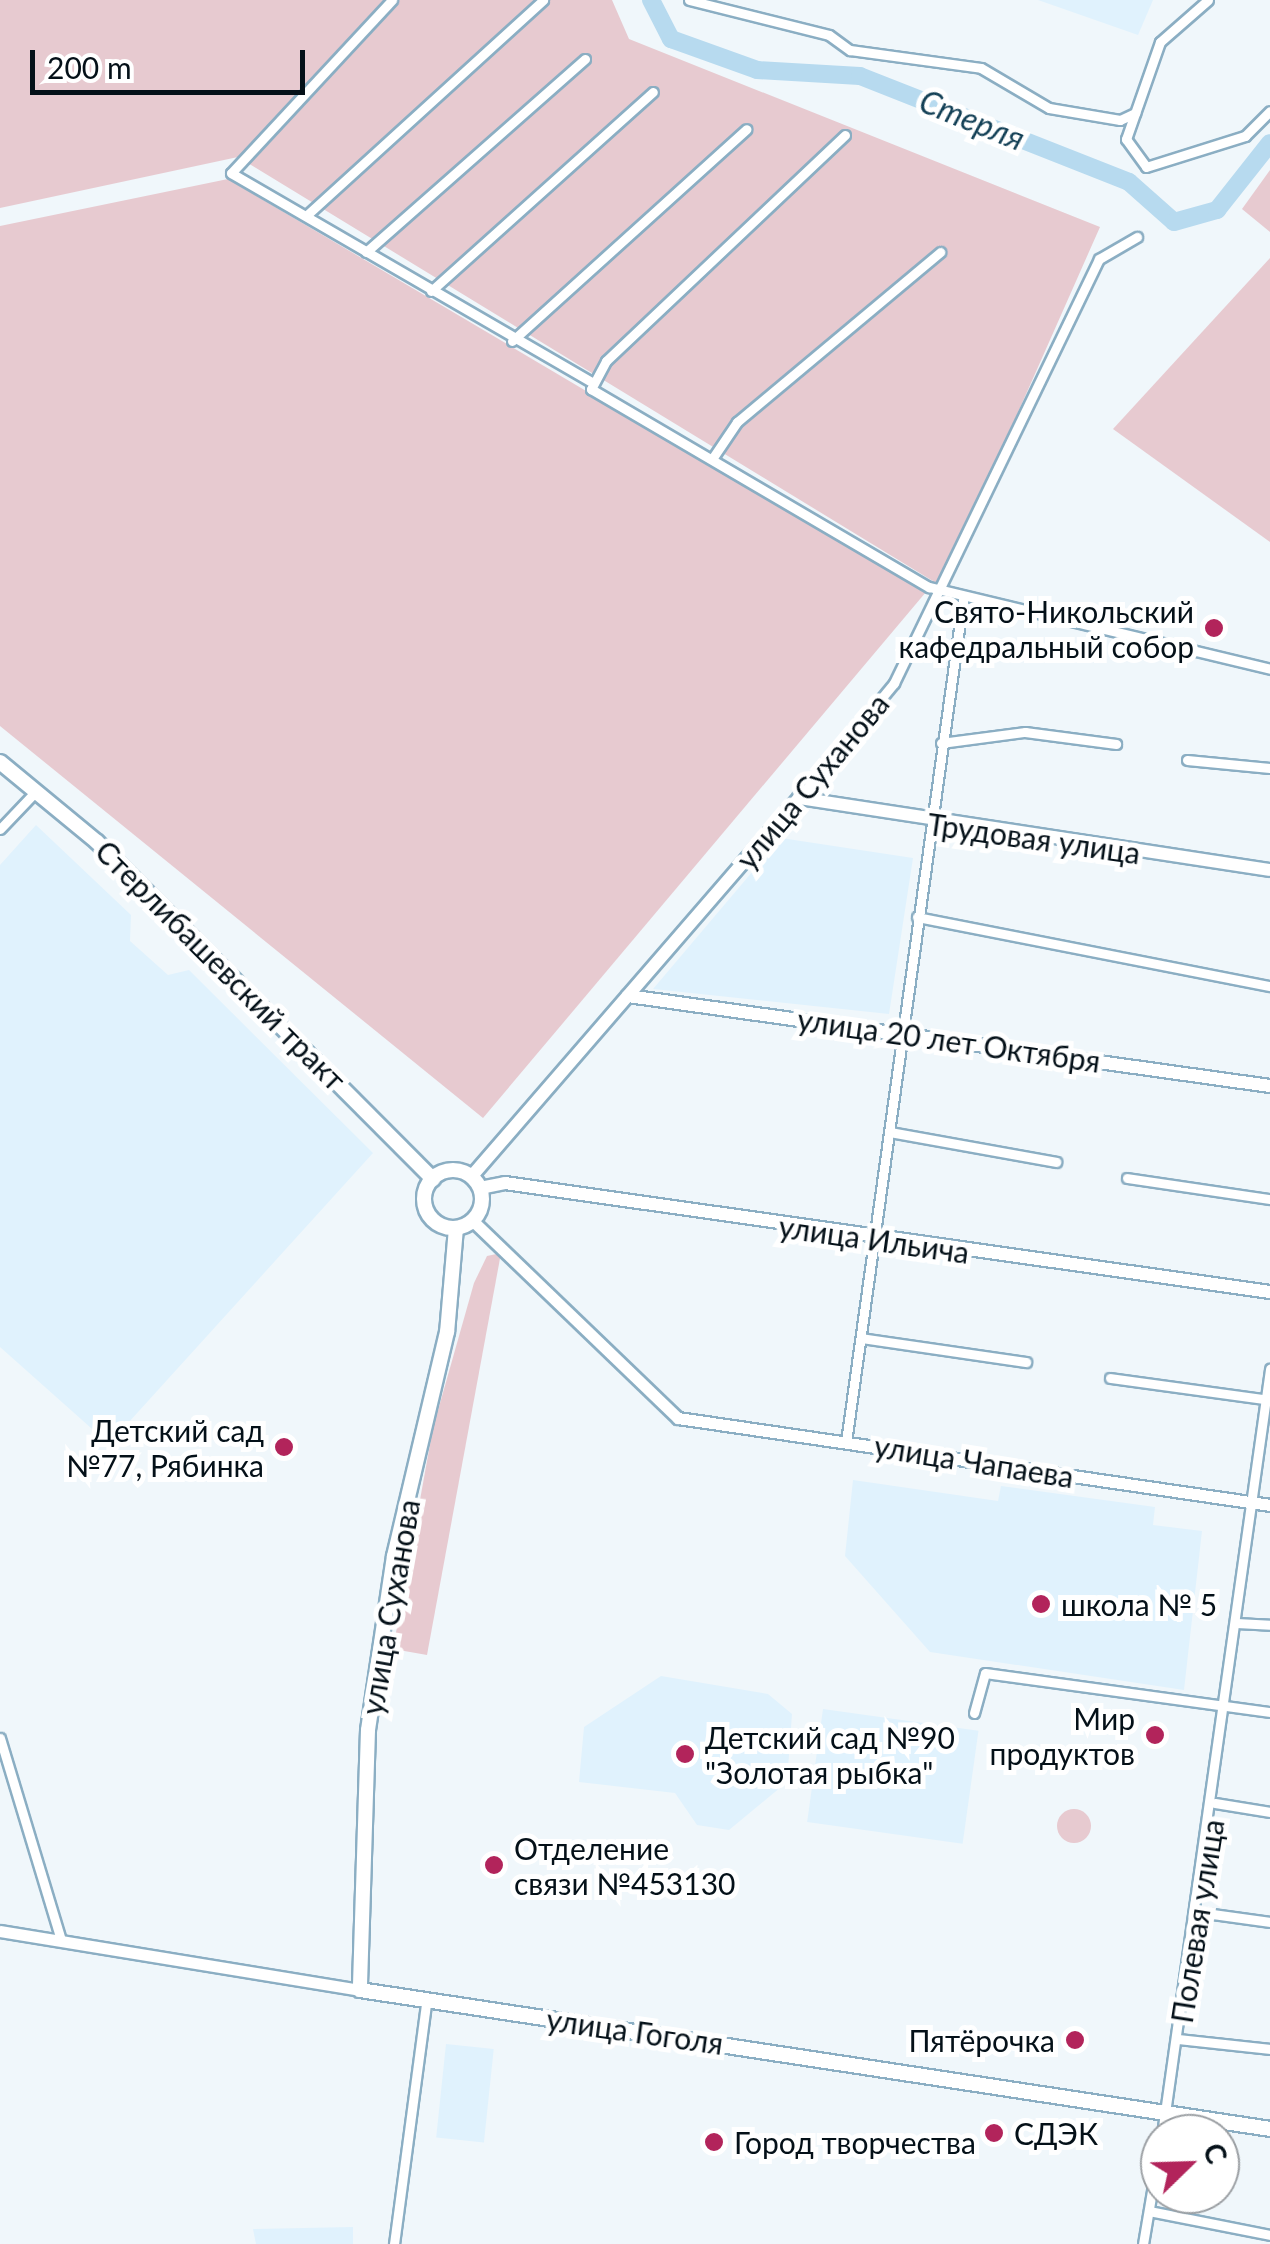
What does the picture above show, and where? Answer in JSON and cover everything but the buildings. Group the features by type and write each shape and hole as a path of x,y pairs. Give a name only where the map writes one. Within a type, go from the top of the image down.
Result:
{"main road":[{"name":"Стерлибашевский тракт","path":"0,762 38,788 433,1179"},
{"name":"Трудовая улица","path":"800,798 929,824 1270,870"},
{"name":"улица Суханова","path":"476,1183 628,996 800,798"},
{"name":"улица 20 лет Октября","path":"628,996 1270,1086"},
{"path":"456,1170 476,1183 473,1221 456,1228 426,1209 433,1179 456,1170"},
{"name":"улица Ильича","path":"476,1183 506,1182 876,1240 1270,1292"},
{"name":"улица Суханова","path":"360,1990 368,1730 394,1556 447,1332 456,1228"},
{"name":"улица Гоголя","path":"360,1990 1165,2114"},
{"name":"улица Гоголя","path":"1240,2125 1270,2129"}],"street":[{"path":"392,0 230,172 308,214 512,341 590,381 712,460 945,592 962,600 1270,669"},
{"path":"308,214 544,0"},
{"path":"689,0 829,35 850,50 981,68 1048,108 1120,120 1135,113"},
{"path":"1208,0 1160,42 1126,139 1146,167 1245,136 1270,110"},
{"path":"366,252 584,58"},
{"path":"431,291 652,92"},
{"path":"512,341 746,129"},
{"path":"590,381 846,135"},
{"name":"улица Суханова","path":"800,798 894,683 945,592 1100,259 1136,236"},
{"path":"712,460 737,422 940,252"},
{"path":"846,1442 962,600"},
{"path":"941,742 1025,732 1116,744"},
{"path":"1187,760 1270,768"},
{"path":"0,829 38,788"},
{"path":"916,917 1109,958 1270,986"},
{"path":"890,1132 1056,1162"},
{"path":"1126,1178 1270,1199"},
{"name":"улица Чапаева","path":"473,1221 678,1418 1270,1505"},
{"path":"862,1338 1026,1362"},
{"name":"Полевая улица","path":"1165,2114 1216,1803 1250,1502 1270,1369"},
{"path":"1110,1378 1268,1399"},
{"path":"1236,1622 1270,1625"},
{"path":"974,1713 985,1673 1270,1712"},
{"path":"0,1738 62,1940"},
{"name":"Полевая улица","path":"1216,1803 1270,1812"},
{"path":"1198,1912 1270,1922"},
{"name":"улица Гоголя","path":"0,1931 360,1990"},
{"path":"394,2244 426,2003"},
{"name":"Полевая улица","path":"1178,2039 1270,2049"},
{"path":"1143,2244 1148,2214"},
{"path":"1164,2214 1270,2235"}],"shaded area":[{"path":"0,0 612,0 629,39 1100,227 941,586 238,157 0,208"},
{"path":"1038,0 1153,0 1138,35"},
{"path":"1270,170 1270,232 1242,209"},
{"path":"228,179 926,592 483,1118 0,726 0,226"},
{"path":"1270,258 1270,542 1113,429"},
{"path":"36,825 131,915 130,941 168,975 189,970 373,1153 109,1444 0,1347 0,865"},
{"path":"781,838 913,858 889,1014 653,989"},
{"path":"501,1253 427,1655 393,1649 433,1428 474,1283 487,1256"},
{"name":"школа № 5","path":"853,1480 998,1501 1001,1486 1155,1507 1153,1525 1202,1531 1184,1690 930,1652 845,1556"},
{"name":"Детский сад №90 \"Золотая рыбка\"","path":"661,1676 768,1694 792,1714 787,1782 729,1830 697,1825 675,1793 579,1782 584,1727"},
{"path":"823,1709 978,1731 963,1844 807,1822"},
{"path":"1074,1809 1086,1814 1091,1826 1086,1838 1074,1843 1062,1838 1057,1826 1062,1814"},
{"path":"446,2044 494,2049 484,2143 436,2137"},
{"path":"353,2227 353,2244 256,2244 253,2229"}],"waterway":[{"name":"Стерля","path":"651,0 671,39 757,70 860,76 1129,182 1174,222 1217,210 1270,143"}],"place":[{"name":"Свято-Никольский кафедральный собор","path":"1214,628"},
{"name":"Детский сад №77, Рябинка","path":"284,1447"},
{"name":"школа № 5","path":"1041,1604"},
{"name":"Мир продуктов","path":"1155,1735"},
{"name":"Детский сад №90 \"Золотая рыбка\"","path":"685,1754"},
{"name":"Отделение связи №453130","path":"494,1865"},
{"name":"Пятёрочка","path":"1075,2040"},
{"name":"СДЭК","path":"994,2133"},
{"name":"Город творчества","path":"714,2142"}]}
